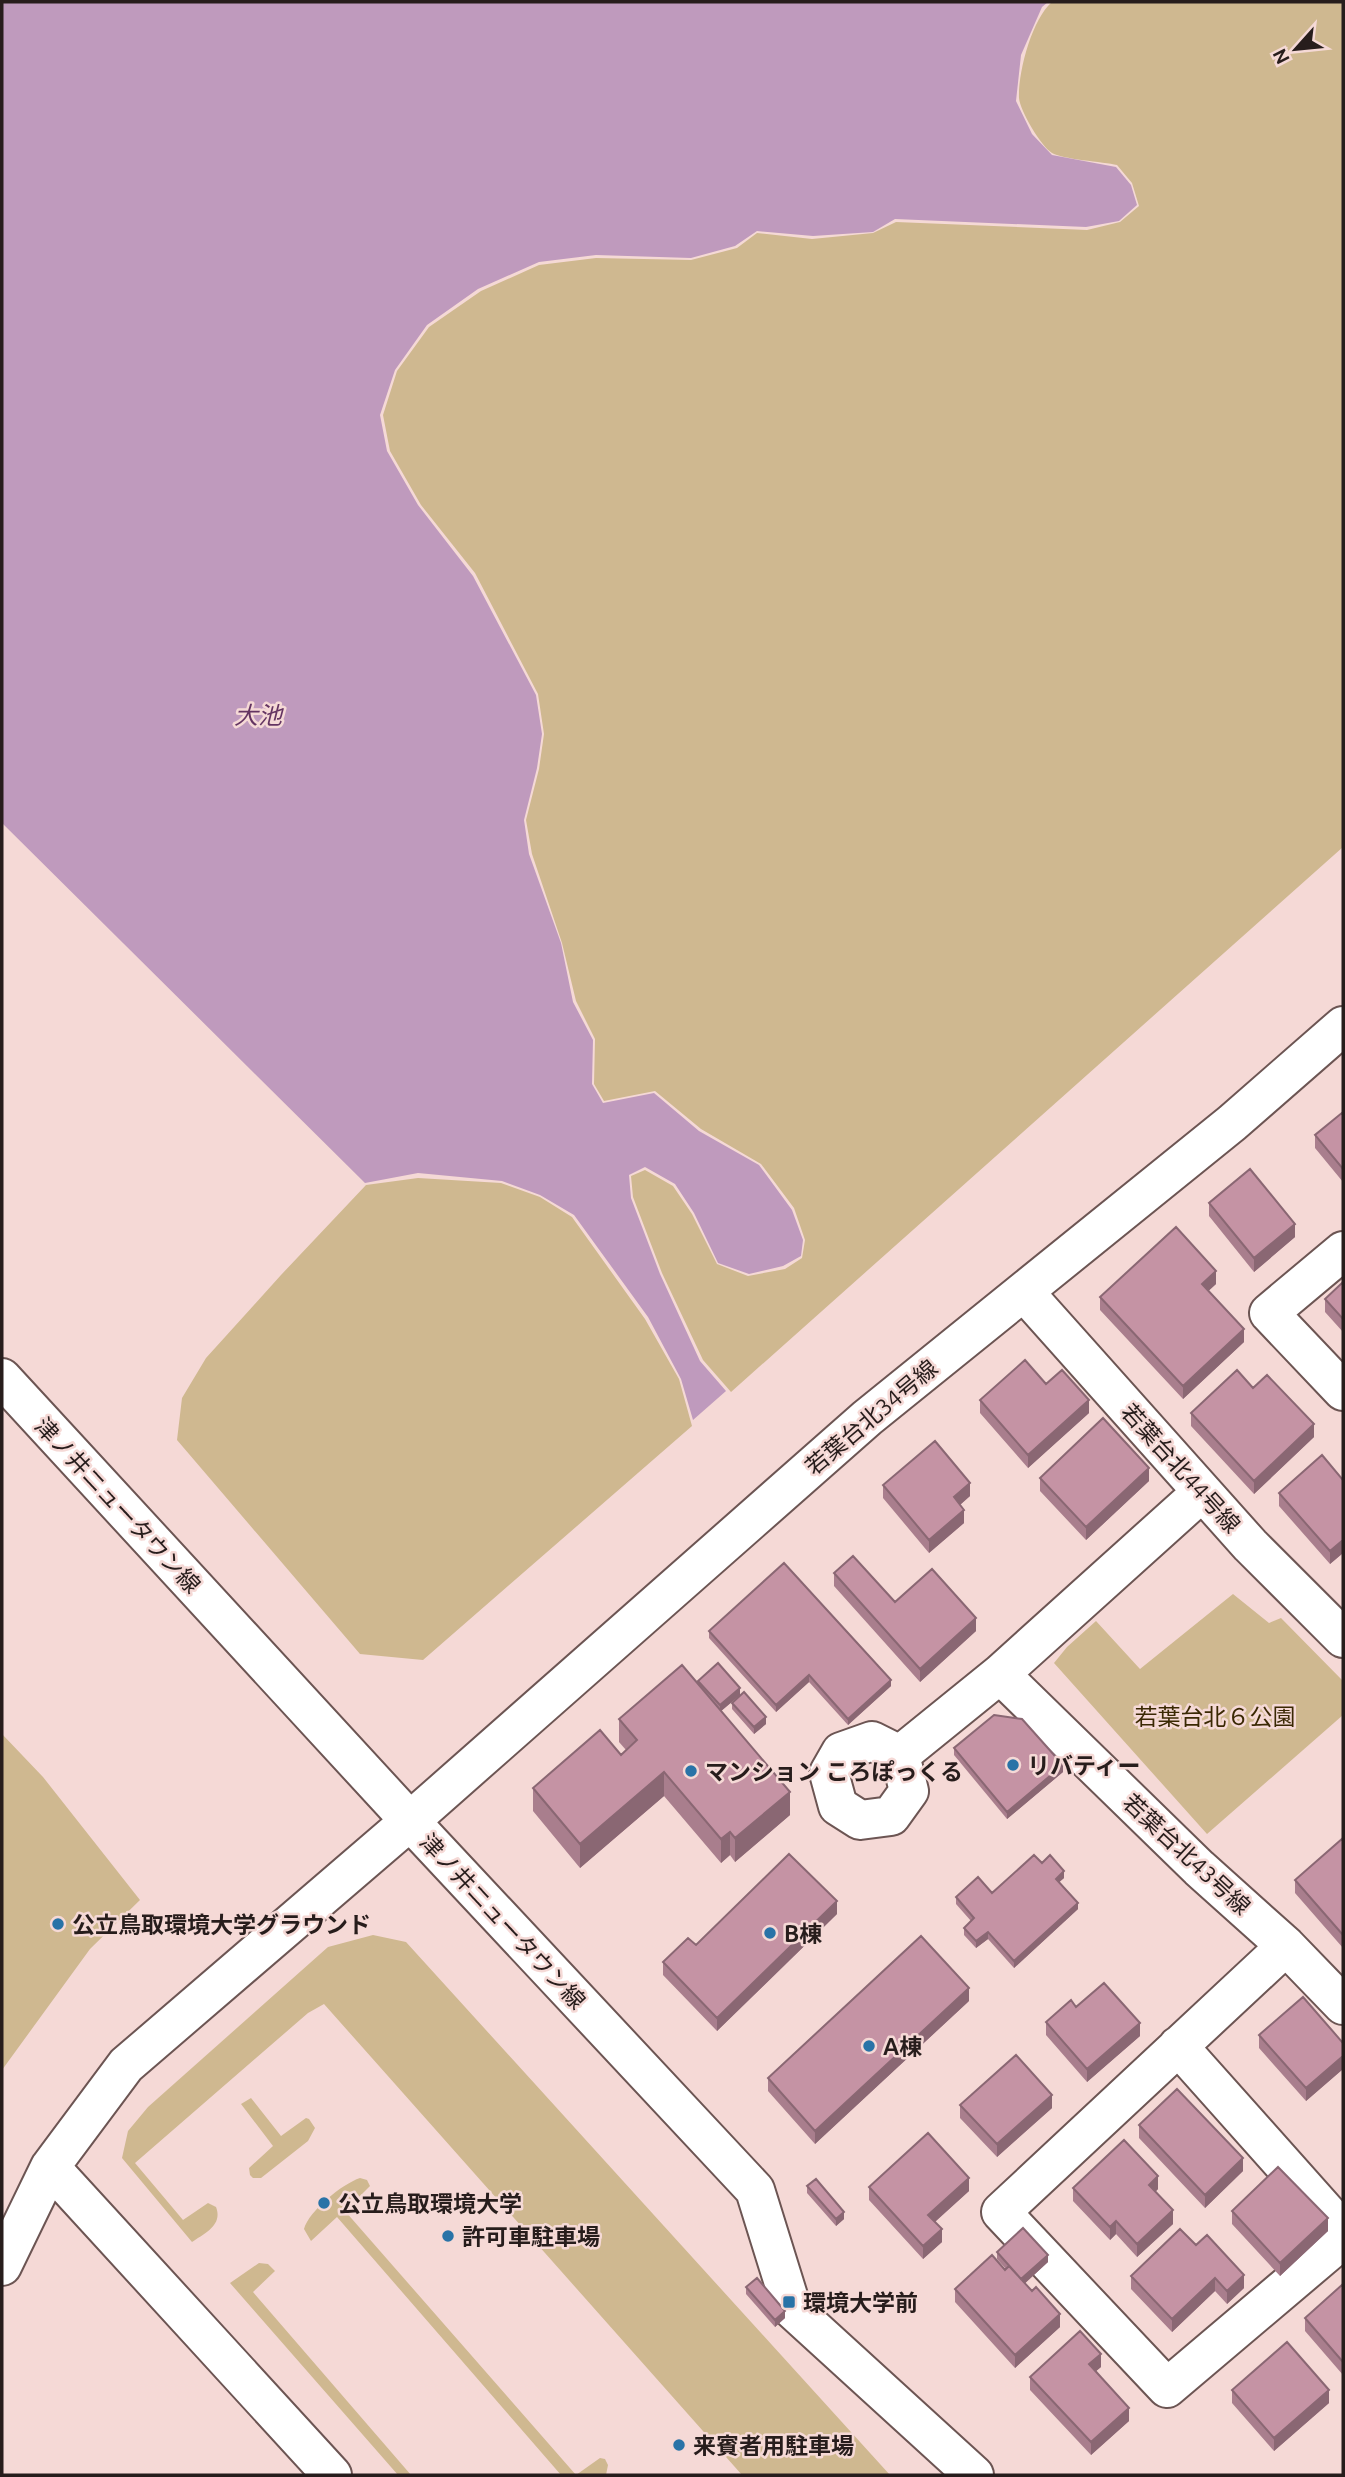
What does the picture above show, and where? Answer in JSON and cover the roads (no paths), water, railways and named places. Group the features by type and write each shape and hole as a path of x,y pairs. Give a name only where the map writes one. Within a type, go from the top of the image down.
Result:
{"street":[{"name":"若葉台北34号線","path":"2,2266 50,2167 126,2065 410,1821 867,1418 1232,1123 1343,1026"},
{"path":"1343,1251 1269,1313 1343,1391"},
{"name":"若葉台北44号線","path":"1024,1292 1202,1492 1343,1638"},
{"name":"津ノ井ニュータウン線","path":"2,1378 755,2190 792,2309 974,2475"},
{"path":"900,1755 1000,1674 1202,1492"},
{"name":"若葉台北43号線","path":"1000,1674 1199,1868 1286,1946 1343,2005"},
{"path":"1286,1946 1000,2212 1167,2388 1343,2239"},
{"path":"1178,2046 1343,2231"},
{"path":"50,2167 332,2475"}],"water":[{"name":"大池","path":"2,2 1048,2 1042,7 1021,55 1016,101 1032,134 1052,155 1116,167 1131,185 1137,205 1119,221 1086,227 895,219 873,232 813,236 757,231 735,246 691,258 596,255 539,262 478,289 427,325 395,370 380,415 387,451 418,505 473,576 536,695 542,734 524,820 529,854 561,943 573,1002 593,1040 592,1084 603,1103 654,1093 699,1131 759,1165 792,1210 803,1240 801,1256 783,1266 749,1274 718,1263 694,1213 675,1184 645,1167 629,1175 631,1198 660,1274 700,1361 726,1391 693,1420 681,1379 648,1317 574,1215 540,1195 502,1181 418,1173 365,1183 2,823"}],"place":[{"name":"リバティー","path":"1013,1765"},
{"name":"マンション ころぽっくる","path":"691,1771"},
{"name":"公立鳥取環境大学グラウンド","path":"58,1924"},
{"name":"B棟","path":"770,1933"},
{"name":"A棟","path":"869,2046"},
{"name":"公立鳥取環境大学","path":"324,2203"},
{"name":"許可車駐車場","path":"448,2236"},
{"name":"環境大学前","path":"789,2302"},
{"name":"来賓者用駐車場","path":"679,2445"}],"park label":[{"name":"若葉台北６公園","path":"1215,1716"}]}
